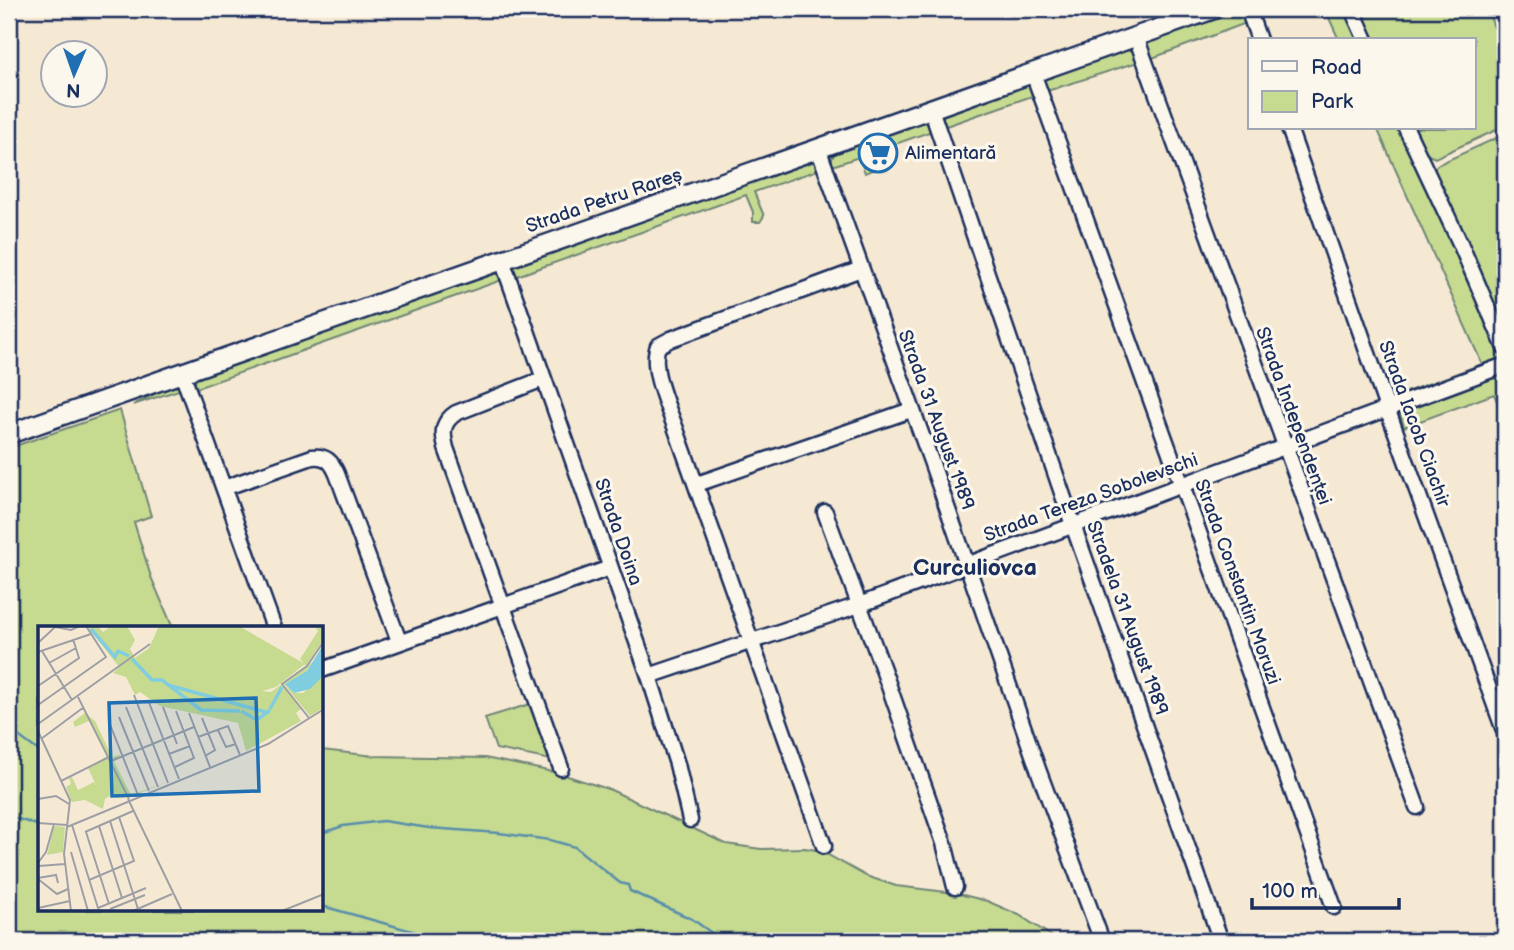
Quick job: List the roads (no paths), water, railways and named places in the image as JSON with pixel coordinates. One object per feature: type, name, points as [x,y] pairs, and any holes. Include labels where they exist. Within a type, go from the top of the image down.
[{"type":"main road","name":"Strada Petru Rareș","points":[[9,434],[1214,9]]},
{"type":"street","points":[[1248,9],[1258,38]]},
{"type":"street","points":[[1352,9],[1365,38]]},
{"type":"street","name":"Strada Independenței","points":[[1136,37],[1417,807]]},
{"type":"street","name":"Strada Constantin Moruzi","points":[[1033,73],[1334,906]]},
{"type":"street","name":"Stradela 31 August 1989","points":[[931,109],[1073,526],[1221,941]]},
{"type":"street","name":"Strada Iacob Ciachir","points":[[1290,130],[1505,733]]},
{"type":"street","points":[[1407,130],[1505,348]]},
{"type":"street","name":"Strada 31 August 1989","points":[[818,148],[1102,941]]},
{"type":"street","name":"Strada Doina","points":[[502,260],[649,676],[677,764],[691,820]]},
{"type":"street","points":[[824,846],[655,363],[657,349],[661,343],[861,269]]},
{"type":"street","name":"Strada Tereza Sobolevschi","points":[[649,676],[859,605],[1505,365]]},
{"type":"street","points":[[183,373],[273,626]]},
{"type":"street","points":[[543,379],[456,414],[447,420],[444,428],[446,448],[561,768]]},
{"type":"street","points":[[697,484],[911,410]]},
{"type":"street","points":[[224,488],[312,457],[329,460],[337,474],[399,642]]},
{"type":"street","points":[[825,512],[944,843],[955,887]]},
{"type":"street","points":[[324,669],[610,568]]},
{"type":"waterway","points":[[9,729],[38,751]]},
{"type":"waterway","points":[[9,816],[38,825]]},
{"type":"waterway","points":[[324,832],[343,826],[383,821],[550,840],[575,847],[620,883],[628,885],[630,891],[692,919],[723,941]]},
{"type":"waterway","points":[[324,907],[448,941]]},
{"type":"place","name":"Alimentară","points":[[878,153]]},
{"type":"district","name":"Curculiovca","points":[[975,568]]}]
